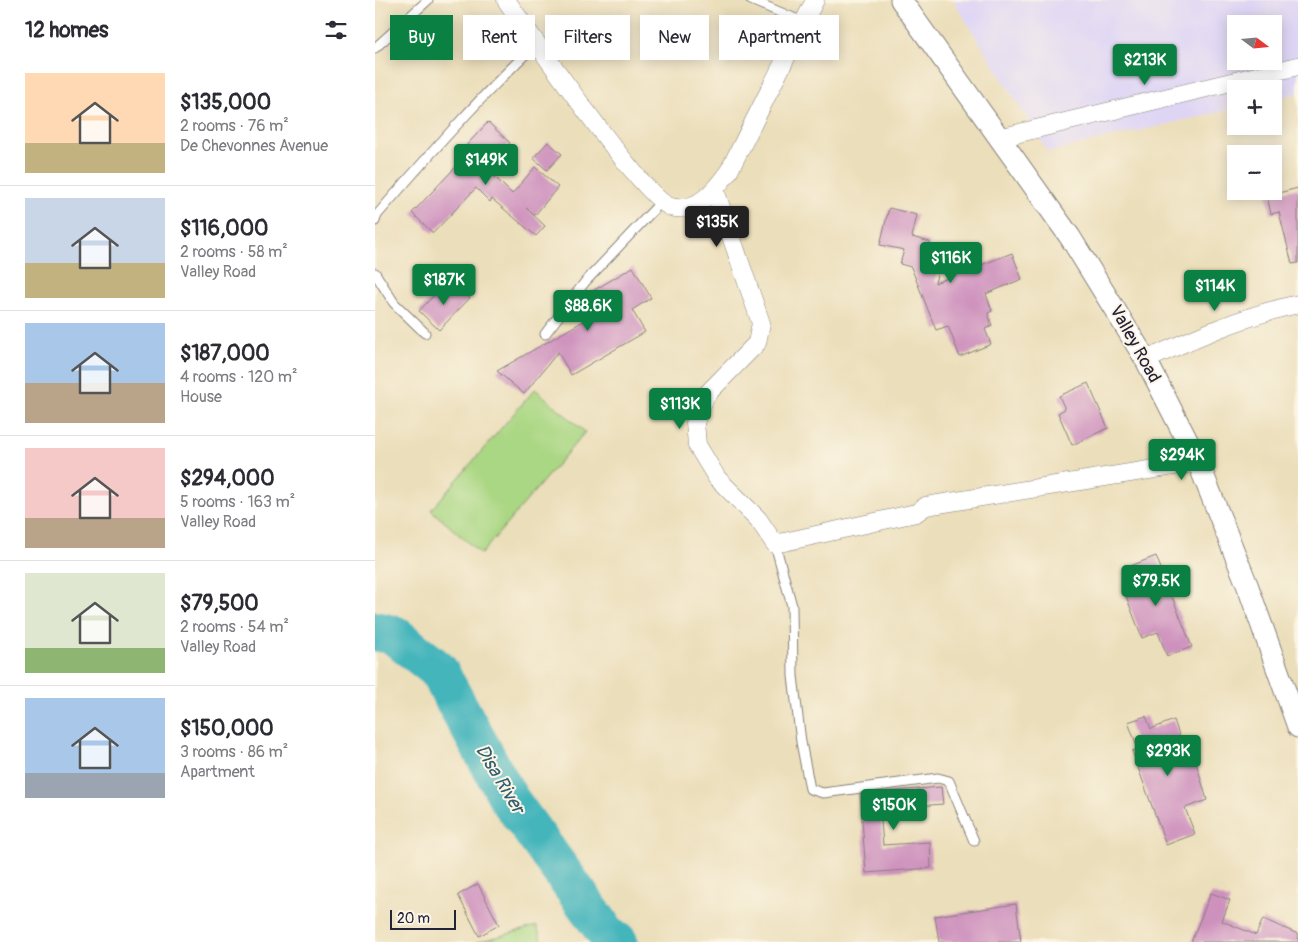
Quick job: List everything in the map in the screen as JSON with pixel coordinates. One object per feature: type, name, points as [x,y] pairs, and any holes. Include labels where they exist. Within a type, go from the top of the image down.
[{"type":"street","points":[[506,0],[637,176],[661,202],[674,208],[701,201],[715,190],[741,150],[760,105],[783,60]]},
{"type":"street","points":[[807,15],[815,0]]},
{"type":"street","name":"Valley Road","points":[[901,0],[1071,237],[1146,360],[1198,462],[1248,587],[1298,727]]},
{"type":"street","points":[[999,138],[1298,66]]},
{"type":"street","points":[[715,190],[761,323],[757,343],[706,395],[695,422],[697,445],[717,478],[758,519],[775,544],[916,513],[926,506],[1198,462]]},
{"type":"street","points":[[1146,360],[1191,338],[1252,314],[1298,304]]},
{"type":"lane","points":[[375,48],[428,0]]},
{"type":"lane","points":[[751,0],[786,15]]},
{"type":"lane","points":[[375,221],[377,215],[426,158],[489,90],[537,43]]},
{"type":"lane","points":[[545,334],[585,282],[661,202]]},
{"type":"lane","points":[[375,272],[394,303],[425,333]]},
{"type":"lane","points":[[775,544],[792,606],[793,676],[801,742],[810,789],[823,793],[938,778],[949,781],[974,841]]},
{"type":"shaded area","points":[[953,0],[1298,0],[1298,93],[1282,97],[1282,80],[1227,80],[1227,110],[1048,152]]},
{"type":"green space","points":[[535,389],[585,432],[481,554],[431,510]]},
{"type":"green space","points":[[537,926],[542,942],[478,942]]},
{"type":"building","points":[[488,122],[510,143],[486,168],[512,194],[535,167],[558,187],[535,215],[526,208],[545,226],[536,236],[492,199],[490,202],[476,188],[433,233],[412,213],[469,153],[464,148]]},
{"type":"building","points":[[548,142],[562,154],[547,170],[533,158]]},
{"type":"building","points":[[1298,188],[1298,263],[1292,264],[1279,212],[1271,214],[1268,200],[1282,200],[1282,192]]},
{"type":"building","points":[[889,208],[917,215],[912,237],[930,242],[928,250],[942,253],[935,283],[1012,253],[1022,279],[986,294],[992,311],[988,313],[992,326],[985,329],[991,344],[960,357],[948,326],[936,330],[911,267],[900,264],[904,250],[880,245]]},
{"type":"building","points":[[633,267],[651,298],[632,310],[645,332],[571,375],[558,352],[524,394],[497,371],[592,316],[581,298]]},
{"type":"building","points":[[454,283],[470,298],[439,330],[419,311],[440,289],[444,293]]},
{"type":"building","points":[[1088,383],[1108,428],[1072,445],[1058,413],[1065,409],[1059,396]]},
{"type":"building","points":[[1156,556],[1192,647],[1167,656],[1158,632],[1142,638],[1123,588],[1134,583],[1128,567]]},
{"type":"building","points":[[1146,716],[1151,729],[1174,720],[1186,755],[1193,752],[1207,800],[1185,808],[1195,834],[1166,845],[1132,751],[1138,749],[1128,722]]},
{"type":"building","points":[[941,787],[943,804],[880,809],[883,845],[930,842],[931,868],[866,873],[860,794]]},
{"type":"building","points":[[478,884],[499,925],[479,936],[458,895]]},
{"type":"building","points":[[1211,893],[1230,900],[1222,921],[1256,935],[1263,919],[1298,934],[1298,942],[1191,942]]},
{"type":"building","points":[[1016,904],[1021,942],[939,942],[935,916]]},
{"type":"waterway","name":"Disa River","points":[[375,631],[394,635],[438,670],[509,799],[607,934],[618,942]]}]
